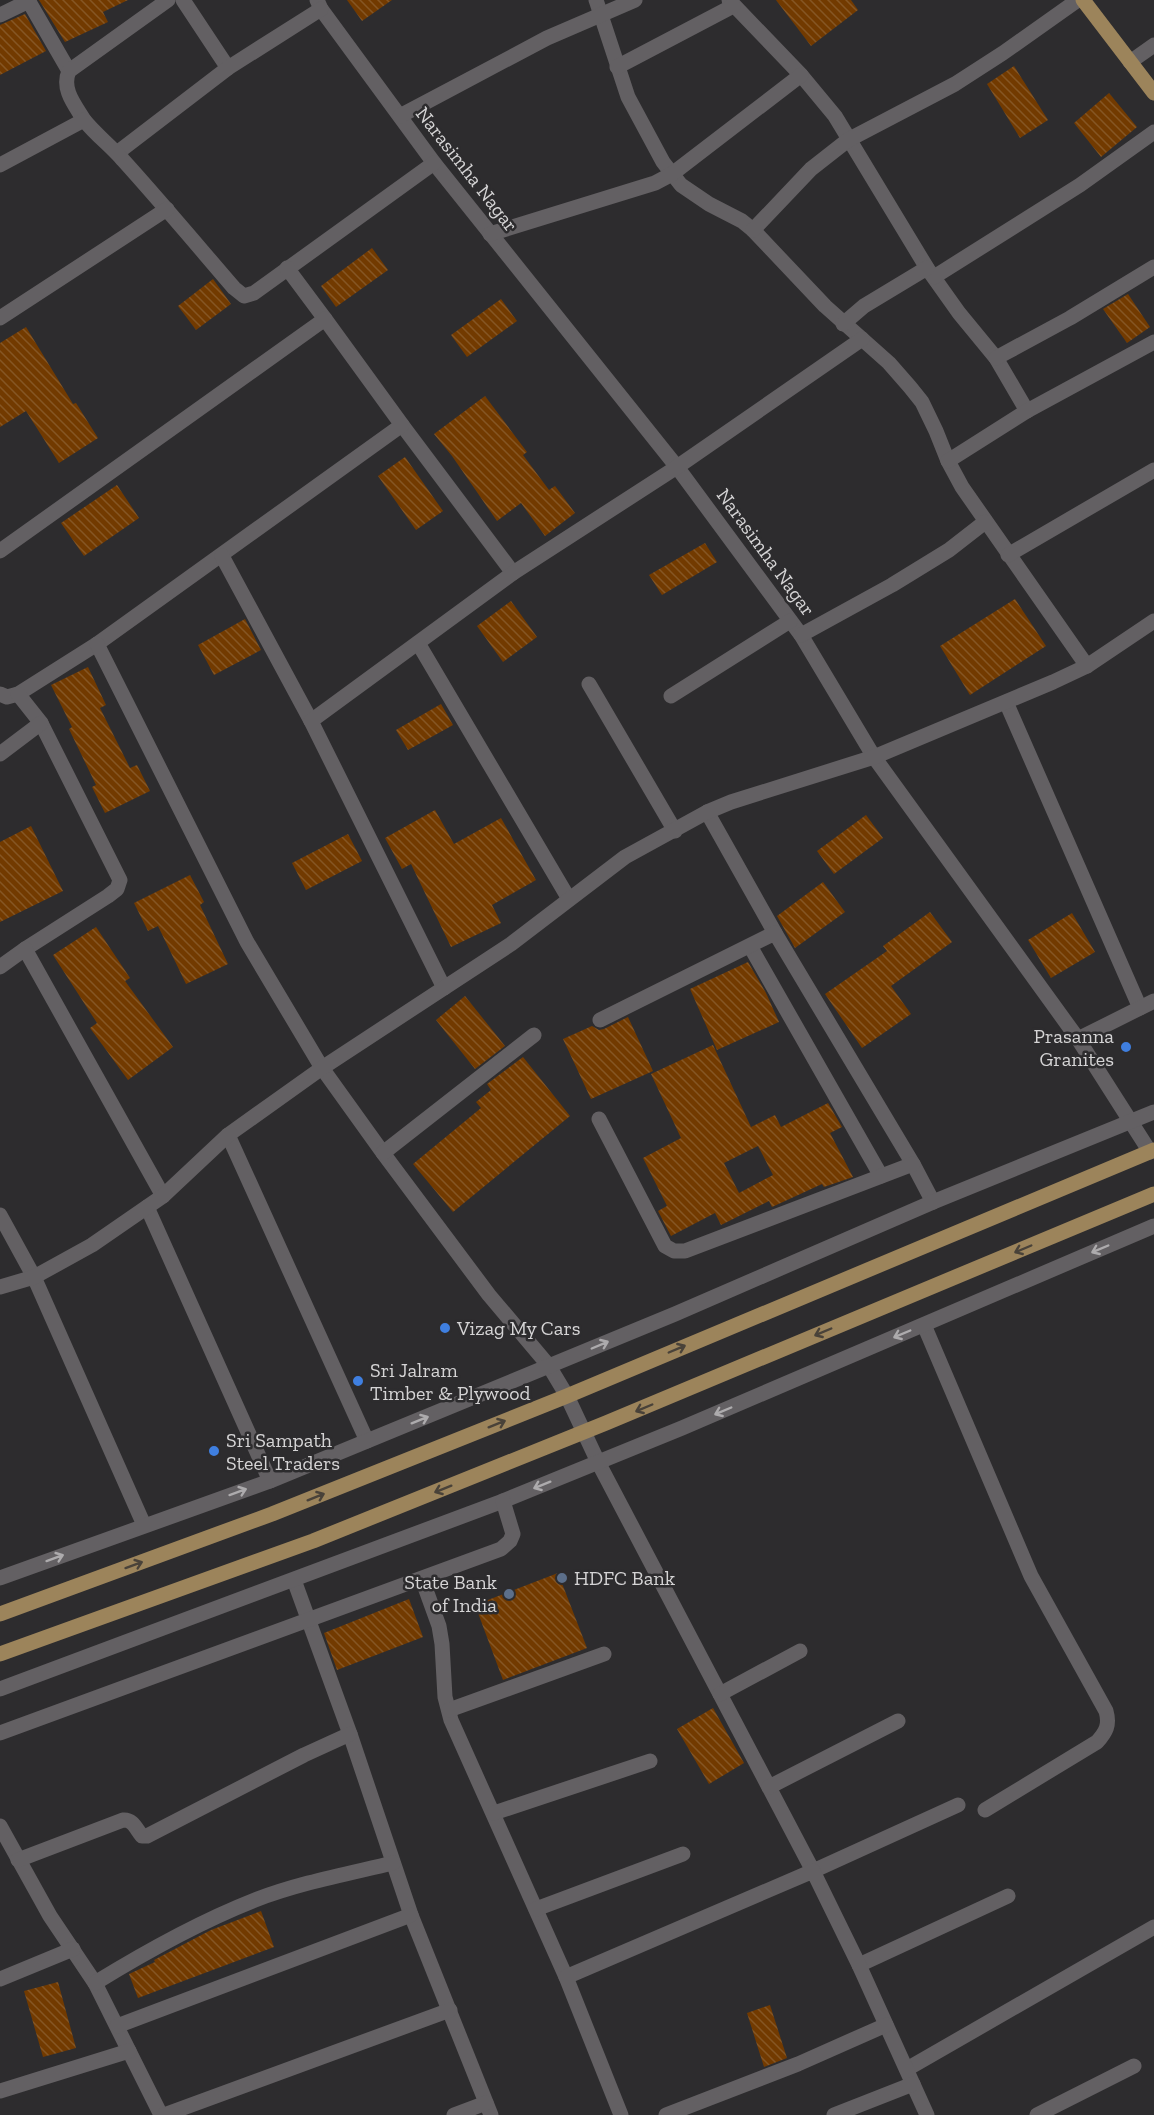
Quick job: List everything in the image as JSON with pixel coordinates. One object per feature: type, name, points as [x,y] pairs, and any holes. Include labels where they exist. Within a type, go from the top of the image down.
[{"type":"main road","points":[[1083,0],[1154,93]]},
{"type":"main road","points":[[0,1614],[272,1514],[567,1396],[1152,1151]]},
{"type":"main road","points":[[0,1654],[312,1541],[583,1433],[1154,1194]]},
{"type":"street","points":[[0,15],[28,0],[69,71]]},
{"type":"street","points":[[168,0],[69,71],[65,78],[67,91],[84,120],[96,134],[117,153],[234,288],[244,296],[254,293],[434,163]]},
{"type":"street","points":[[183,0],[228,68]]},
{"type":"street","points":[[400,116],[547,38],[598,7],[635,0]]},
{"type":"street","points":[[753,230],[811,169],[848,140],[955,84],[1078,0]]},
{"type":"street","points":[[617,67],[731,3],[801,75],[835,116],[930,273],[996,358],[1027,411]]},
{"type":"street","points":[[117,153],[228,68],[319,4]]},
{"type":"street","name":"Narasimha Nagar","points":[[319,4],[434,163],[677,467],[801,635],[874,757],[1078,1039],[1152,1151]]},
{"type":"street","points":[[598,7],[628,98],[663,162],[681,185],[742,221],[753,230],[843,324],[889,363],[922,402],[962,487],[1087,666]]},
{"type":"street","points":[[1130,62],[1154,45]]},
{"type":"street","points":[[490,234],[655,183],[672,174],[801,75]]},
{"type":"street","points":[[0,165],[84,120]]},
{"type":"street","points":[[843,324],[871,301],[930,273],[1025,222],[1154,132]]},
{"type":"street","points":[[0,318],[167,209]]},
{"type":"street","points":[[996,358],[1070,318],[1154,267]]},
{"type":"street","points":[[287,268],[513,573]]},
{"type":"street","points":[[0,550],[325,319]]},
{"type":"street","points":[[311,721],[513,573],[677,467],[862,339]]},
{"type":"street","points":[[948,461],[1027,411],[1092,374],[1152,349]]},
{"type":"street","points":[[0,694],[7,697],[18,694],[97,644],[402,425]]},
{"type":"street","points":[[1008,555],[1154,470]]},
{"type":"street","points":[[801,635],[949,550],[985,522]]},
{"type":"street","points":[[222,556],[311,721],[444,988]]},
{"type":"street","points":[[671,696],[790,621]]},
{"type":"street","points":[[0,1287],[34,1277],[92,1245],[163,1196],[228,1135],[322,1068],[511,944],[625,857],[707,812],[731,802],[874,757],[1087,666],[1154,621]]},
{"type":"street","points":[[418,643],[569,899]]},
{"type":"street","points":[[97,644],[247,942],[322,1068],[382,1153],[489,1295],[549,1366],[567,1396],[598,1462],[813,1871],[859,1965],[927,2115]]},
{"type":"street","points":[[589,684],[675,831]]},
{"type":"street","points":[[0,967],[108,896],[117,889],[120,880],[41,723],[18,694]]},
{"type":"street","points":[[1006,702],[1147,1004],[1078,1039]]},
{"type":"street","points":[[0,754],[41,723]]},
{"type":"street","points":[[707,812],[775,933],[913,1164],[933,1202]]},
{"type":"street","points":[[600,1020],[775,933]]},
{"type":"street","points":[[750,946],[881,1176]]},
{"type":"street","points":[[25,949],[163,1196]]},
{"type":"street","points":[[382,1153],[534,1035]]},
{"type":"street","points":[[0,1577],[270,1481],[367,1442],[933,1202],[1154,1112]]},
{"type":"street","points":[[599,1119],[665,1246],[674,1251],[685,1251],[913,1164]]},
{"type":"street","points":[[228,1135],[367,1442]]},
{"type":"street","points":[[147,1207],[270,1481]]},
{"type":"street","points":[[0,1215],[34,1277],[144,1525]]},
{"type":"street","points":[[0,1689],[503,1502],[1154,1226]]},
{"type":"street","points":[[924,1325],[1031,1576],[1106,1711],[1109,1722],[1105,1733],[1097,1742],[985,1810]]},
{"type":"street","points":[[0,1733],[501,1549],[510,1541],[513,1534],[503,1502]]},
{"type":"street","points":[[422,1579],[439,1626],[445,1697],[451,1720],[566,1977],[621,2115]]},
{"type":"street","points":[[294,1580],[350,1734],[411,1915],[488,2109],[454,2115]]},
{"type":"street","points":[[720,1694],[800,1651]]},
{"type":"street","points":[[448,1710],[604,1654]]},
{"type":"street","points":[[769,1786],[898,1721]]},
{"type":"street","points":[[18,1860],[123,1820],[132,1822],[142,1836],[147,1836],[304,1755],[350,1734]]},
{"type":"street","points":[[494,1813],[650,1761]]},
{"type":"street","points":[[566,1977],[958,1806]]},
{"type":"street","points":[[0,1826],[50,1916],[95,1983],[162,2115],[450,2010]]},
{"type":"street","points":[[536,1909],[683,1854]]},
{"type":"street","points":[[95,1983],[154,1947],[201,1923],[256,1900],[393,1863]]},
{"type":"street","points":[[859,1965],[1008,1896]]},
{"type":"street","points":[[117,2026],[411,1915]]},
{"type":"street","points":[[907,2069],[1154,1927]]},
{"type":"street","points":[[0,1979],[73,1949]]},
{"type":"street","points":[[666,2115],[798,2064],[886,2025]]},
{"type":"street","points":[[0,2091],[129,2051]]},
{"type":"street","points":[[1037,2115],[1134,2066]]},
{"type":"street","points":[[834,2115],[914,2084]]},
{"type":"building","points":[[39,0],[128,0],[103,12],[108,22],[65,42]]},
{"type":"building","points":[[347,0],[392,0],[362,21]]},
{"type":"building","points":[[776,0],[851,0],[858,10],[811,46]]},
{"type":"building","points":[[25,14],[46,51],[0,75],[0,25]]},
{"type":"building","points":[[1014,66],[1048,120],[1020,138],[987,84]]},
{"type":"building","points":[[1109,93],[1137,127],[1101,157],[1074,123]]},
{"type":"building","points":[[372,248],[388,270],[336,307],[321,286]]},
{"type":"building","points":[[213,279],[231,304],[196,330],[178,306]]},
{"type":"building","points":[[1128,294],[1150,327],[1127,343],[1103,309]]},
{"type":"building","points":[[501,299],[517,321],[467,357],[451,335]]},
{"type":"building","points":[[26,327],[73,404],[76,403],[98,438],[59,463],[26,411],[0,427],[0,343]]},
{"type":"building","points":[[485,396],[527,452],[523,455],[549,490],[555,486],[575,513],[545,536],[521,503],[497,521],[434,434]]},
{"type":"building","points":[[405,457],[443,511],[416,530],[378,476]]},
{"type":"building","points":[[117,485],[139,518],[84,556],[61,523]]},
{"type":"building","points":[[705,543],[717,562],[662,595],[649,575]]},
{"type":"building","points":[[1015,599],[1046,646],[970,695],[940,646]]},
{"type":"building","points":[[511,601],[537,637],[503,662],[477,626]]},
{"type":"building","points":[[245,619],[261,650],[214,675],[198,645]]},
{"type":"building","points":[[88,667],[106,705],[100,708],[130,768],[137,765],[150,791],[105,813],[92,787],[96,785],[69,729],[72,727],[51,685]]},
{"type":"building","points":[[441,704],[453,725],[408,750],[396,730]]},
{"type":"building","points":[[435,810],[454,844],[501,818],[536,880],[492,905],[501,923],[451,947],[411,864],[402,869],[385,838]]},
{"type":"building","points":[[866,815],[883,838],[834,874],[817,851]]},
{"type":"building","points":[[31,826],[63,891],[0,922],[0,842]]},
{"type":"building","points":[[348,834],[362,861],[306,890],[292,863]]},
{"type":"building","points":[[190,875],[204,902],[200,905],[228,964],[186,984],[158,926],[148,931],[134,903]]},
{"type":"building","points":[[823,882],[845,912],[795,948],[777,916]]},
{"type":"building","points":[[930,912],[952,942],[891,986],[911,1014],[862,1048],[825,994],[887,951],[883,946]]},
{"type":"building","points":[[1072,913],[1095,952],[1051,978],[1028,940]]},
{"type":"building","points":[[96,927],[130,978],[125,981],[173,1047],[128,1080],[90,1028],[97,1023],[53,955]]},
{"type":"building","points":[[748,962],[779,1022],[717,1050],[690,989]]},
{"type":"building","points":[[465,996],[505,1046],[475,1069],[436,1020]]},
{"type":"building","points":[[628,1017],[653,1071],[591,1099],[563,1039],[592,1026],[599,1030],[604,1029]]},
{"type":"building","points":[[713,1045],[751,1127],[775,1115],[781,1127],[828,1103],[842,1127],[830,1133],[853,1177],[824,1187],[822,1184],[772,1207],[769,1201],[721,1225],[715,1213],[671,1236],[658,1211],[667,1206],[643,1158],[681,1138],[651,1074]],"holes":[[[758,1146],[773,1175],[739,1193],[724,1163]]]},
{"type":"building","points":[[523,1057],[570,1116],[453,1212],[413,1164],[481,1108],[476,1102],[491,1090],[487,1084]]},
{"type":"building","points":[[558,1573],[587,1648],[503,1680],[475,1605]]},
{"type":"building","points":[[409,1599],[423,1637],[337,1670],[324,1633]]},
{"type":"building","points":[[713,1708],[744,1763],[709,1784],[677,1729]]},
{"type":"building","points":[[261,1911],[274,1947],[138,1998],[129,1974],[211,1930]]},
{"type":"building","points":[[58,1982],[76,2048],[43,2057],[24,1991]]},
{"type":"building","points":[[770,2005],[787,2058],[764,2067],[747,2013]]},
{"type":"place","name":"Prasanna Granites","points":[[1126,1047]]},
{"type":"place","name":"Vizag My Cars","points":[[445,1328]]},
{"type":"place","name":"Sri Jalram Timber & Plywood","points":[[358,1381]]},
{"type":"place","name":"Sri Sampath Steel Traders","points":[[214,1451]]},
{"type":"place","name":"HDFC Bank","points":[[562,1578]]},
{"type":"place","name":"State Bank of India","points":[[509,1594]]}]
